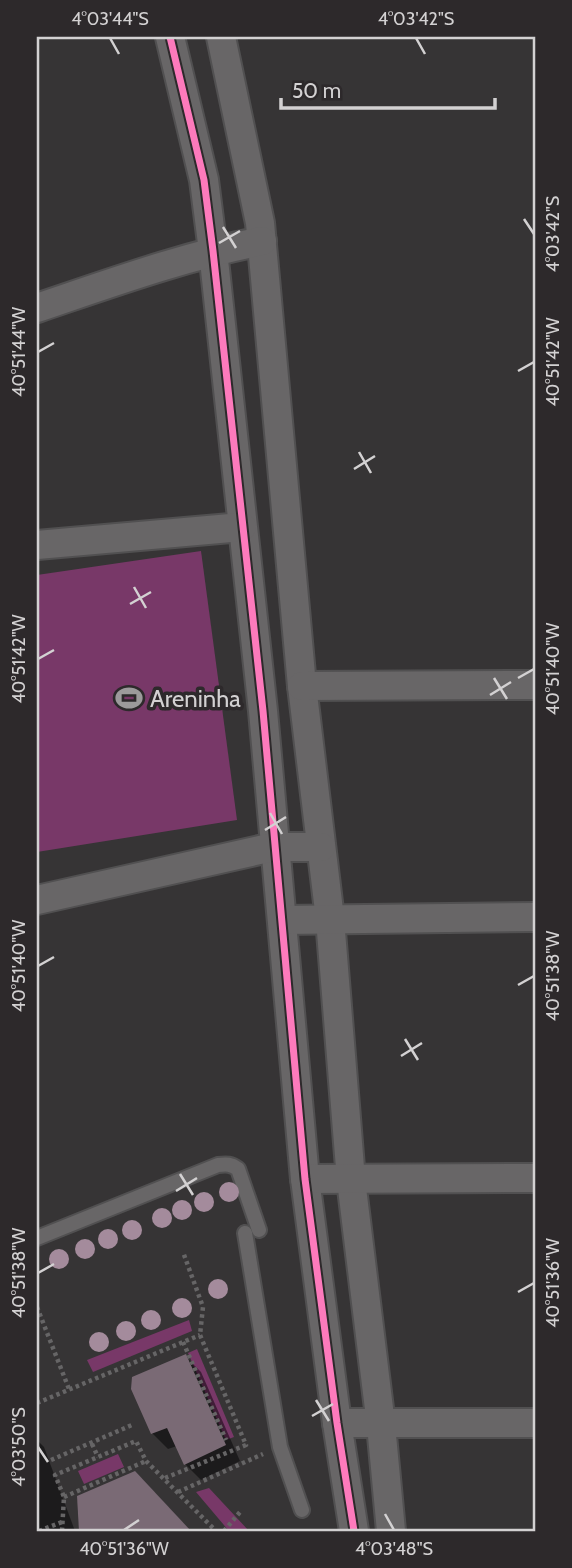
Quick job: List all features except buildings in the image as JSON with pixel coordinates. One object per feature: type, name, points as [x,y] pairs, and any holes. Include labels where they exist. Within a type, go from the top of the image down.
[{"type":"street","points":[[170,37],[204,180],[213,251],[263,711],[273,847],[283,920],[305,1179],[354,1531]]},
{"type":"street","points":[[221,37],[260,223],[302,686],[330,919],[351,1180],[382,1425],[391,1531]]},
{"type":"street","points":[[37,308],[213,251],[262,241]]},
{"type":"street","points":[[37,545],[242,527]]},
{"type":"street","points":[[302,686],[535,685]]},
{"type":"street","points":[[37,900],[273,847],[321,847]]},
{"type":"street","points":[[283,920],[535,917]]},
{"type":"street","points":[[305,1179],[535,1178]]},
{"type":"street","points":[[337,1423],[535,1423]]},
{"type":"lane","points":[[37,1238],[218,1165],[231,1164],[238,1169],[252,1232],[280,1447],[302,1510]]},
{"type":"path","points":[[165,1478],[246,1445],[200,1335],[204,1307],[183,1252]]},
{"type":"path","points":[[37,1307],[69,1389]]},
{"type":"path","points":[[37,1403],[200,1335]]},
{"type":"path","points":[[183,1342],[226,1440]]},
{"type":"path","points":[[51,1460],[132,1425]]},
{"type":"path","points":[[62,1531],[64,1497],[55,1475],[136,1441],[146,1461],[216,1531]]},
{"type":"path","points":[[92,1444],[98,1457]]},
{"type":"path","points":[[178,1492],[280,1447]]},
{"type":"path","points":[[64,1497],[146,1461]]},
{"type":"path","points":[[224,1531],[240,1512]]},
{"type":"path","points":[[38,1531],[62,1522]]},
{"type":"shaded area","name":"Areninha","points":[[201,551],[237,820],[37,852],[37,575]]},
{"type":"shaded area","points":[[189,1320],[192,1331],[93,1372],[87,1360]]},
{"type":"shaded area","points":[[197,1349],[234,1437],[226,1440],[188,1353]]},
{"type":"shaded area","points":[[118,1454],[124,1467],[84,1484],[78,1471]]},
{"type":"shaded area","points":[[209,1488],[249,1531],[229,1531],[196,1492]]},
{"type":"cycle path","points":[[170,37],[204,180],[213,251],[263,711],[305,1179],[354,1531]]},
{"type":"place","name":"Areninha","points":[[129,698]]}]
